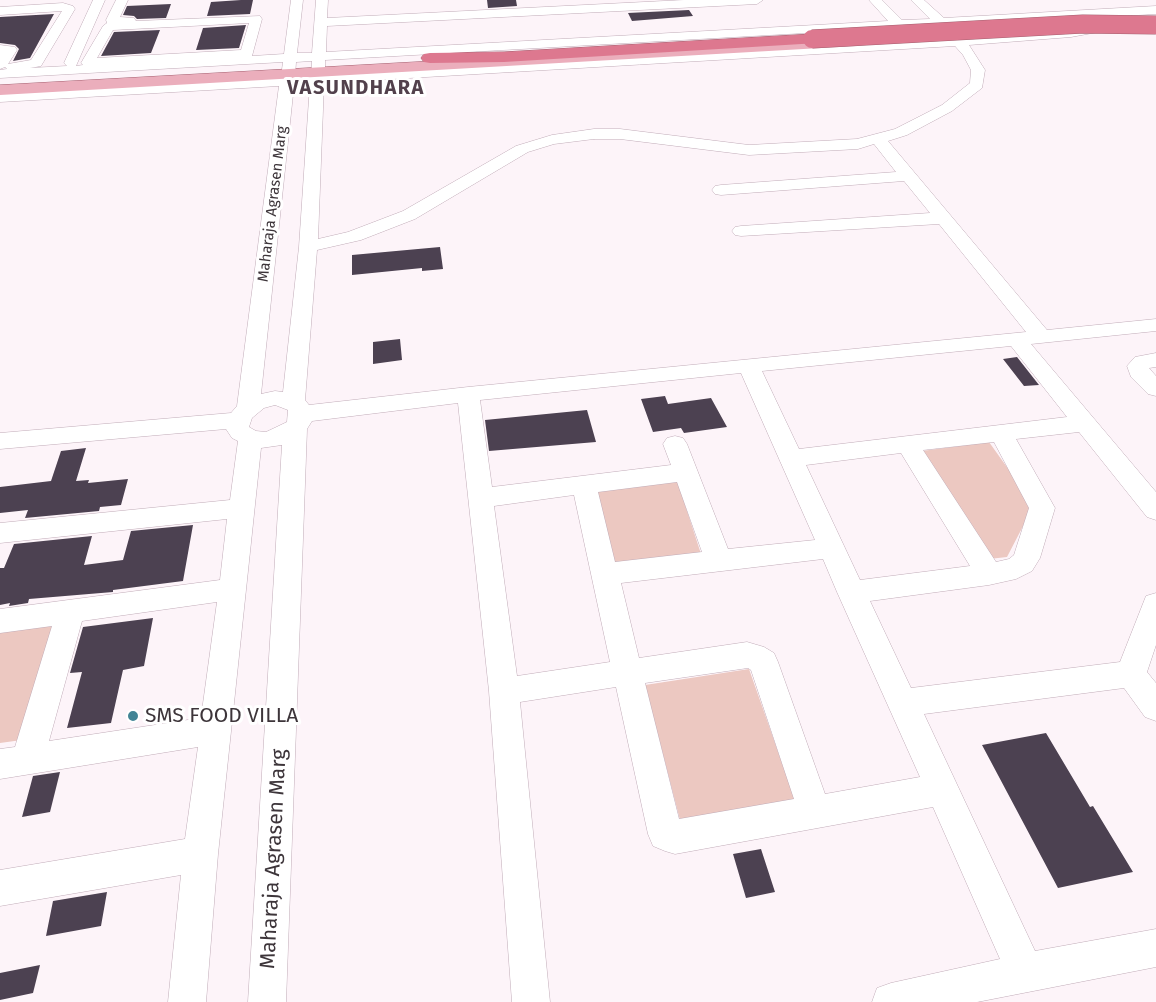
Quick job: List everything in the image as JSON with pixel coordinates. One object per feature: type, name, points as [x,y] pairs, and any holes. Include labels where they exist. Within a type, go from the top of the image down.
[{"type":"highway","points":[[439,38],[504,57],[1083,24],[1156,25]]},
{"type":"main road","points":[[318,68],[439,38],[1101,23],[1156,25]]},
{"type":"main road","points":[[0,83],[755,49],[1101,23],[1156,33]]},
{"type":"main road","points":[[0,90],[289,69]]},
{"type":"street","points":[[48,71],[81,0]]},
{"type":"street","points":[[68,70],[99,0]]},
{"type":"street","points":[[122,0],[113,21],[255,13],[261,8]]},
{"type":"street","name":"Maharaja Agrasen Marg","points":[[267,1002],[297,415],[309,247],[322,0]]},
{"type":"street","points":[[437,0],[439,38]]},
{"type":"street","points":[[439,38],[536,22],[694,2],[754,0]]},
{"type":"street","points":[[875,0],[902,28]]},
{"type":"street","points":[[917,0],[941,22]]},
{"type":"street","name":"Maharaja Agrasen Marg","points":[[187,1002],[201,854],[242,508],[245,422],[289,69],[293,5]]},
{"type":"street","points":[[0,24],[5,10],[63,7],[69,9],[35,64],[0,66]]},
{"type":"street","points":[[318,68],[958,42],[1071,33],[1101,23],[1156,10]]},
{"type":"street","points":[[256,19],[247,54],[183,61],[88,63],[109,26],[169,22],[256,19]]},
{"type":"street","points":[[183,61],[198,21]]},
{"type":"street","points":[[153,62],[169,22]]},
{"type":"street","points":[[321,22],[439,38],[536,22],[902,28],[941,22],[1101,23]]},
{"type":"street","points":[[309,247],[354,236],[409,215],[522,149],[552,140],[594,134],[620,134],[749,150],[858,144],[901,132],[947,108],[977,85],[978,70],[969,54],[958,42]]},
{"type":"street","points":[[0,49],[10,50],[0,66]]},
{"type":"street","points":[[183,61],[289,69]]},
{"type":"street","points":[[0,74],[153,62]]},
{"type":"street","points":[[0,98],[289,69]]},
{"type":"street","points":[[878,139],[1041,336]]},
{"type":"street","points":[[721,190],[908,176]]},
{"type":"street","points":[[741,231],[943,218]]},
{"type":"street","points":[[245,422],[266,440],[277,438],[297,415],[468,394],[1156,325]]},
{"type":"street","points":[[1016,339],[1156,510]]},
{"type":"street","points":[[1156,360],[1143,362],[1138,366],[1139,372],[1156,389]]},
{"type":"street","points":[[749,366],[1025,972]]},
{"type":"street","points":[[468,394],[504,692],[531,1002]]},
{"type":"street","points":[[0,441],[245,422],[266,400],[275,399],[297,415]]},
{"type":"street","points":[[791,458],[1086,423]]},
{"type":"street","points":[[851,592],[990,574],[1016,568],[1022,564],[1042,511],[1041,505],[1001,433]]},
{"type":"street","points":[[675,444],[719,561]]},
{"type":"street","points":[[907,444],[990,574]]},
{"type":"street","points":[[481,498],[686,472]]},
{"type":"street","points":[[584,485],[665,834],[675,837],[943,789]]},
{"type":"street","points":[[0,533],[242,508]]},
{"type":"street","points":[[604,574],[833,548]]},
{"type":"street","points":[[0,621],[233,589]]},
{"type":"street","points":[[1131,674],[1156,604]]},
{"type":"street","points":[[70,612],[14,762],[216,730]]},
{"type":"street","points":[[504,692],[747,655],[759,658],[763,662],[815,812]]},
{"type":"street","points":[[903,703],[1131,674]]},
{"type":"street","points":[[1131,674],[1156,707]]},
{"type":"street","points":[[2,893],[201,854]]},
{"type":"street","points":[[891,1002],[1025,972],[1156,948]]},
{"type":"shaded area","points":[[989,442],[1034,505],[1007,557],[989,559],[922,451]]},
{"type":"shaded area","points":[[677,480],[701,554],[615,565],[597,489]]},
{"type":"shaded area","points":[[62,624],[29,739],[0,743],[0,632]]},
{"type":"shaded area","points":[[749,669],[795,800],[680,820],[645,685]]},
{"type":"building","points":[[253,0],[250,14],[207,16],[211,2]]},
{"type":"building","points":[[487,0],[516,0],[517,6],[488,8]]},
{"type":"building","points":[[171,4],[166,18],[137,19],[134,16],[123,15],[127,6]]},
{"type":"building","points":[[689,10],[693,16],[632,21],[628,13]]},
{"type":"building","points":[[54,14],[30,58],[13,61],[19,49],[15,45],[0,43],[0,17]]},
{"type":"building","points":[[246,25],[239,48],[196,50],[203,28]]},
{"type":"building","points":[[160,30],[151,53],[101,56],[114,32]]},
{"type":"building","points":[[440,247],[443,269],[422,271],[422,268],[352,275],[352,255]]},
{"type":"building","points":[[400,339],[402,360],[373,364],[373,342]]},
{"type":"building","points":[[1017,357],[1039,385],[1024,386],[1003,359]]},
{"type":"building","points":[[665,396],[668,404],[711,398],[727,427],[684,433],[681,428],[653,432],[641,399]]},
{"type":"building","points":[[587,410],[596,442],[489,451],[485,420]]},
{"type":"building","points":[[86,448],[76,481],[89,480],[88,483],[128,479],[121,505],[100,507],[99,511],[25,518],[28,510],[0,513],[0,487],[51,481],[61,451]]},
{"type":"building","points":[[193,525],[183,581],[113,590],[113,592],[29,599],[28,603],[0,605],[0,568],[4,568],[14,544],[92,536],[84,565],[123,560],[131,531]]},
{"type":"building","points":[[153,618],[144,666],[123,670],[111,723],[67,728],[82,672],[70,673],[83,627]]},
{"type":"building","points":[[1046,733],[1090,807],[1093,806],[1133,872],[1058,888],[982,745]]},
{"type":"building","points":[[60,772],[50,812],[22,817],[33,776]]},
{"type":"building","points":[[761,849],[775,892],[746,898],[733,854]]},
{"type":"building","points":[[107,892],[101,926],[46,936],[53,901]]},
{"type":"building","points":[[40,965],[33,993],[0,1000],[0,973]]},
{"type":"place","name":"SMS FOOD VILLA","points":[[133,716]]},
{"type":"district","name":"VASUNDHARA","points":[[356,88]]}]
